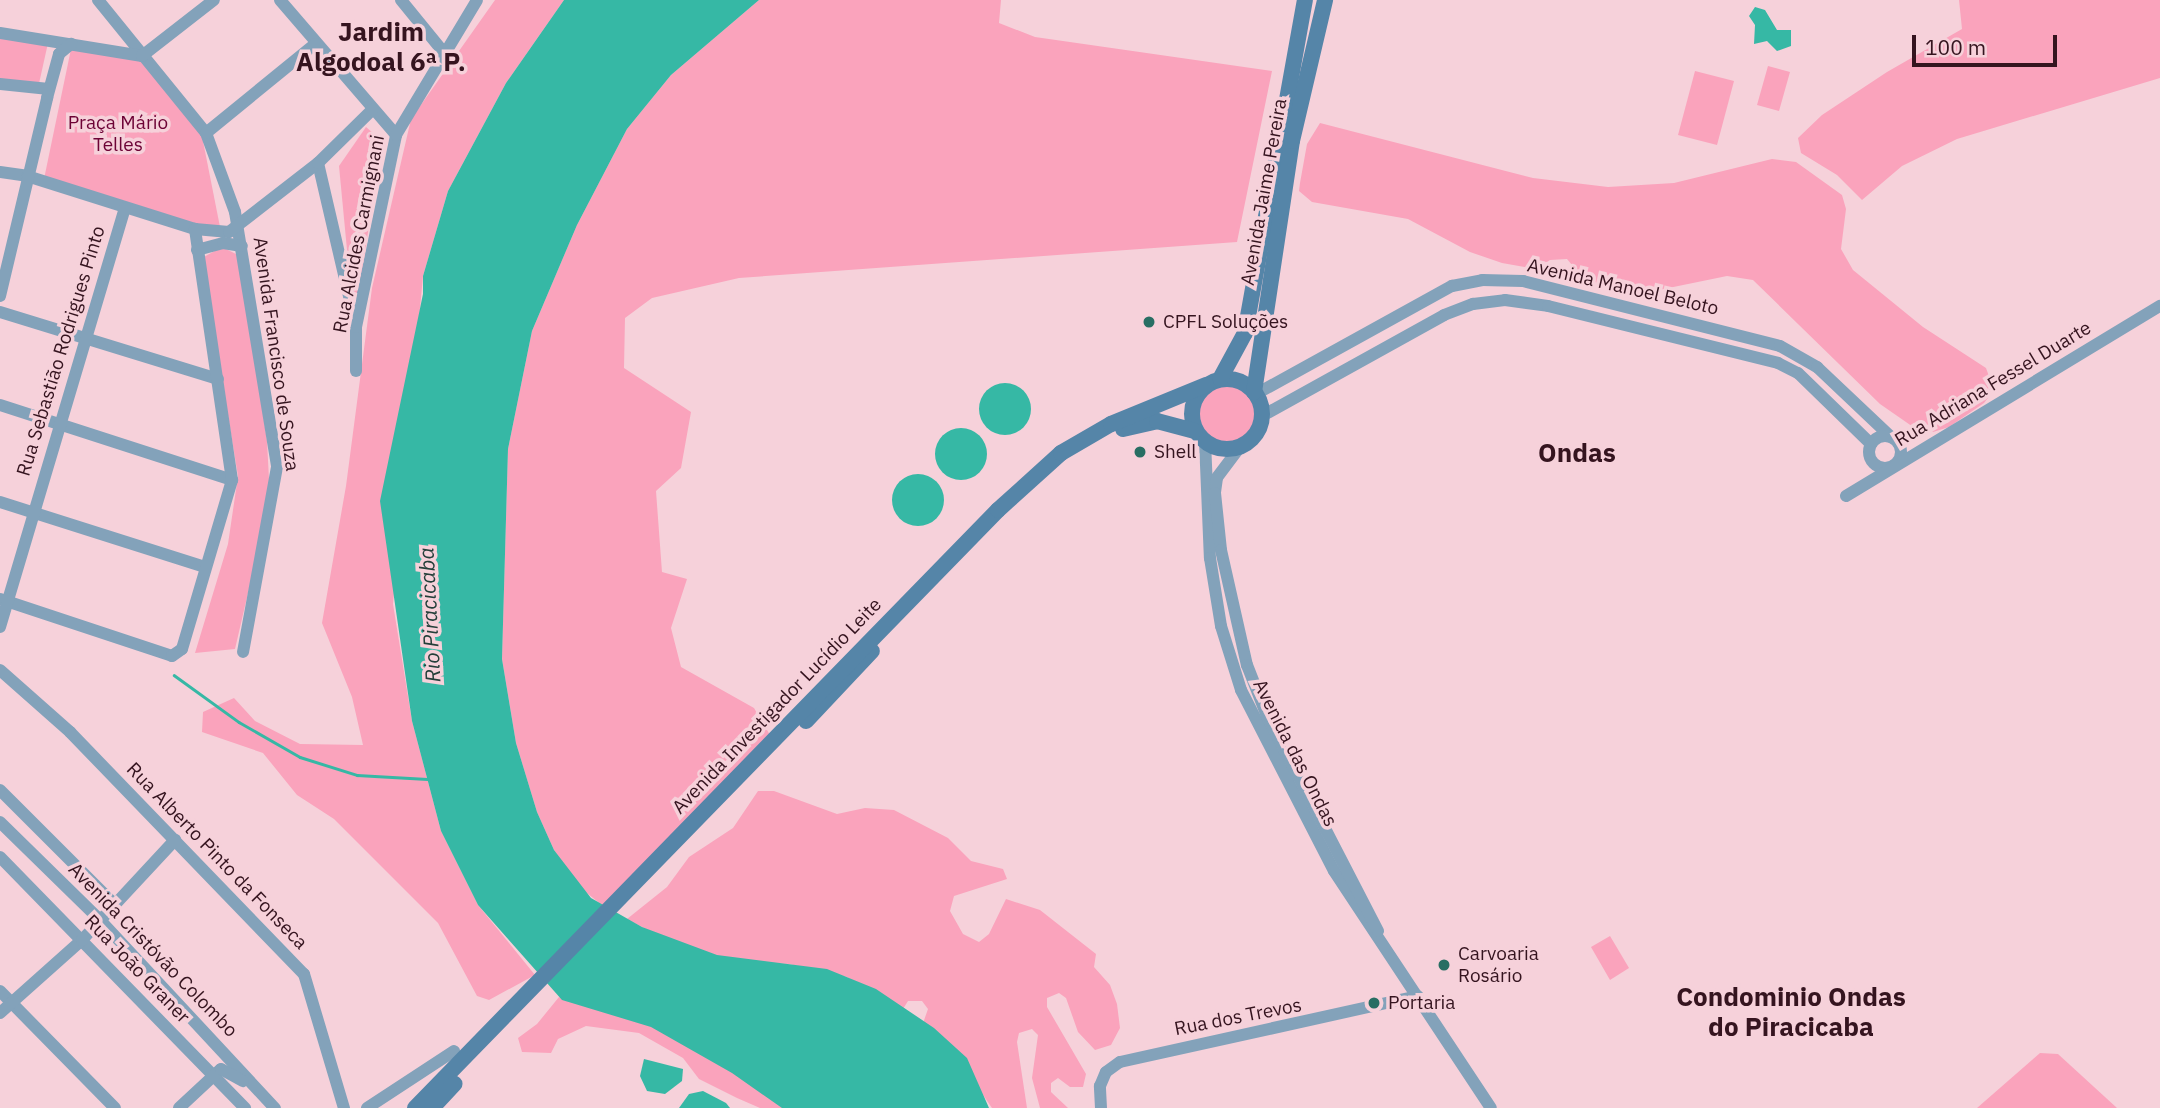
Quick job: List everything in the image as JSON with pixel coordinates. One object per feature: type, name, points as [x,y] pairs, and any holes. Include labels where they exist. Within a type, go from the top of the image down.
[{"type":"main road","name":"Avenida Jaime Pereira","points":[[1213,382],[1245,333],[1279,125],[1305,0]]},
{"type":"main road","name":"Avenida Jaime Pereira","points":[[1255,393],[1292,141],[1325,0]]},
{"type":"main road","points":[[1239,380],[1255,393],[1262,416],[1251,440],[1240,447],[1222,449],[1200,436],[1194,401],[1213,382],[1239,380]]},
{"type":"main road","name":"Avenida Investigador Lucídio Leite","points":[[432,1108],[744,774],[829,679],[998,509],[1060,453],[1111,424],[1213,382]]},
{"type":"main road","name":"Avenida Investigador Lucídio Leite","points":[[624,901],[998,520],[1044,480],[1086,449],[1128,427],[1157,421],[1200,436]]},
{"type":"main road","name":"Avenida Investigador Lucídio Leite","points":[[415,1108],[536,995]]},
{"type":"street","name":"Avenida Francisco de Souza","points":[[98,0],[206,134],[239,228],[277,467],[243,652]]},
{"type":"street","points":[[0,33],[142,55],[214,0]]},
{"type":"street","points":[[280,0],[315,44],[396,135]]},
{"type":"street","points":[[401,0],[445,54]]},
{"type":"street","name":"Rua Alcides Carmignani","points":[[356,370],[356,327],[396,135],[477,0]]},
{"type":"street","points":[[0,296],[43,89],[53,60],[49,41]]},
{"type":"street","points":[[43,89],[60,54],[71,44]]},
{"type":"street","points":[[206,134],[315,44]]},
{"type":"street","points":[[0,84],[43,89]]},
{"type":"street","points":[[0,172],[27,176],[195,229],[229,232],[239,228],[318,163],[372,110]]},
{"type":"street","points":[[318,163],[356,327]]},
{"type":"street","points":[[235,212],[273,201]]},
{"type":"street","name":"Rua Sebastião Rodrigues Pinto","points":[[0,626],[3,600],[60,425],[125,208]]},
{"type":"street","points":[[3,600],[172,656],[182,649],[232,480],[195,229]]},
{"type":"street","points":[[197,250],[223,243],[243,246]]},
{"type":"street","name":"Avenida Manoel Beloto","points":[[1255,393],[1452,286],[1482,280],[1513,281],[1609,300],[1780,346],[1817,367],[1891,437]]},
{"type":"street","name":"Avenida Manoel Beloto","points":[[1262,416],[1444,315],[1504,300],[1548,306],[1767,358],[1798,373],[1871,444]]},
{"type":"street","name":"Rua Adriana Fessel Duarte","points":[[1846,496],[2160,306]]},
{"type":"street","points":[[0,312],[85,335],[218,379]]},
{"type":"street","points":[[0,405],[232,480]]},
{"type":"street","name":"Avenida das Ondas","points":[[1200,436],[1210,558],[1219,613],[1241,690],[1334,872],[1491,1108]]},
{"type":"street","points":[[1882,436],[1891,437],[1901,449],[1892,468],[1875,464],[1869,454],[1871,444],[1882,436]]},
{"type":"street","name":"Avenida das Ondas","points":[[1240,447],[1217,478],[1215,493],[1228,590],[1251,676],[1267,716],[1374,916],[1380,942]]},
{"type":"street","points":[[0,502],[205,567]]},
{"type":"street","points":[[1219,613],[1241,671],[1251,676]]},
{"type":"street","name":"Rua Alberto Pinto da Fonseca","points":[[0,670],[70,732],[304,974],[344,1108]]},
{"type":"street","name":"Avenida Cristóvão Colombo","points":[[0,790],[114,904]]},
{"type":"street","points":[[1303,811],[1329,849],[1340,850]]},
{"type":"street","name":"Avenida Cristóvão Colombo","points":[[0,822],[100,920],[275,1108]]},
{"type":"street","points":[[0,1013],[82,940],[175,840]]},
{"type":"street","name":"Rua João Graner","points":[[0,857],[246,1108]]},
{"type":"street","points":[[1334,872],[1342,876],[1374,916]]},
{"type":"street","points":[[0,991],[115,1108]]},
{"type":"street","name":"Rua dos Trevos","points":[[1101,1108],[1100,1086],[1106,1072],[1120,1062],[1418,996]]},
{"type":"street","points":[[367,1108],[454,1051]]},
{"type":"street","points":[[179,1108],[212,1074],[225,1069],[261,1093]]},
{"type":"green space","points":[[495,0],[564,0],[506,83],[448,191],[423,276],[393,604],[412,721],[441,831],[478,905],[535,975],[489,1000],[477,996],[438,923],[334,819],[297,795],[263,753],[202,732],[203,712],[234,698],[255,721],[300,744],[363,745],[352,697],[322,623],[346,486],[372,288],[411,119]]},
{"type":"green space","points":[[759,0],[1001,0],[999,23],[1035,37],[1272,71],[1237,242],[739,278],[652,298],[625,318],[624,368],[691,412],[681,468],[656,491],[662,572],[687,579],[671,628],[681,667],[754,708],[770,735],[603,906],[577,885],[554,850],[537,812],[516,743],[502,659],[508,449],[532,331],[577,225],[627,129],[671,75]]},
{"type":"green space","points":[[1959,0],[2160,0],[2160,78],[1957,139],[1902,166],[1862,200],[1837,175],[1801,153],[1798,138],[1822,115],[1887,72],[1962,29]]},
{"type":"green space","points":[[0,37],[48,43],[38,88],[0,82]]},
{"type":"green space","name":"Praça Mário Telles","points":[[71,49],[142,61],[202,136],[220,227],[195,225],[44,179]]},
{"type":"green space","points":[[1768,66],[1790,72],[1779,111],[1757,105]]},
{"type":"green space","points":[[1695,71],[1734,81],[1717,145],[1678,135]]},
{"type":"green space","points":[[1320,123],[1533,178],[1608,187],[1674,183],[1772,159],[1796,162],[1842,195],[1846,209],[1841,249],[1853,270],[1923,327],[1986,368],[1994,390],[1984,403],[1949,427],[1933,432],[1916,429],[1880,404],[1753,280],[1727,276],[1649,292],[1607,288],[1583,278],[1567,259],[1550,260],[1536,269],[1502,263],[1470,252],[1408,219],[1312,202],[1299,191],[1307,144]]},
{"type":"green space","points":[[366,127],[381,140],[358,303],[352,302],[339,166]]},
{"type":"green space","points":[[222,247],[240,256],[267,441],[270,498],[235,649],[195,653],[228,544],[238,476],[202,258]]},
{"type":"green space","points":[[1220,385],[1232,385],[1247,393],[1255,408],[1255,420],[1247,435],[1232,443],[1220,443],[1205,435],[1197,420],[1197,408],[1205,393]]},
{"type":"green space","points":[[758,791],[774,791],[837,814],[865,808],[894,810],[948,838],[971,861],[1003,869],[1007,879],[954,896],[950,911],[963,934],[979,942],[989,934],[1006,899],[1040,910],[1096,954],[1094,967],[1110,985],[1117,1004],[1120,1028],[1111,1045],[1095,1050],[1078,1032],[1066,998],[1059,993],[1047,998],[1047,1007],[1086,1074],[1083,1087],[1070,1087],[1058,1078],[1051,1083],[1051,1092],[1068,1108],[1040,1108],[1032,1078],[1038,1035],[1032,1029],[1019,1033],[1017,1042],[1027,1108],[992,1108],[970,1076],[922,1026],[928,1009],[922,1001],[908,1001],[903,1009],[847,977],[789,964],[704,960],[627,919],[667,887],[689,857],[733,828]]},
{"type":"green space","points":[[1610,936],[1629,968],[1610,980],[1591,947]]},
{"type":"green space","points":[[559,997],[633,1011],[792,1108],[760,1108],[737,1098],[699,1079],[683,1058],[639,1033],[586,1026],[558,1039],[551,1053],[522,1052],[518,1038],[537,1024]]},
{"type":"green space","points":[[2040,1053],[2058,1054],[2117,1108],[1977,1108]]},
{"type":"water","name":"Rio Piracicaba","points":[[564,0],[759,0],[671,75],[627,129],[577,225],[532,331],[508,449],[502,659],[516,743],[537,812],[554,850],[591,898],[642,927],[717,955],[827,969],[876,989],[934,1028],[967,1058],[989,1108],[782,1108],[732,1073],[651,1027],[562,1000],[478,905],[441,831],[412,721],[380,501],[423,294],[423,276],[448,191],[506,83]]},
{"type":"water","points":[[1755,7],[1765,10],[1777,30],[1791,30],[1791,46],[1777,51],[1767,41],[1754,44],[1755,25],[1749,16]]},
{"type":"water","points":[[1005,383],[1015,385],[1023,391],[1029,399],[1029,419],[1023,427],[1015,433],[1005,435],[995,433],[987,427],[981,419],[979,409],[981,399],[987,391],[995,385]]},
{"type":"water","points":[[961,428],[971,430],[979,436],[985,444],[985,464],[979,472],[971,478],[961,480],[951,478],[943,472],[937,464],[935,454],[937,444],[943,436],[951,430]]},
{"type":"water","points":[[918,474],[928,476],[936,482],[942,490],[942,510],[936,518],[928,524],[918,526],[908,524],[900,518],[894,510],[892,500],[894,490],[900,482],[908,476]]},
{"type":"water","points":[[644,1059],[683,1069],[682,1081],[665,1094],[647,1091],[640,1076]]},
{"type":"water","points":[[703,1091],[730,1108],[679,1108],[689,1094]]},
{"type":"waterway","points":[[174,675],[239,722],[300,757],[357,775],[427,779]]},
{"type":"place","name":"CPFL Soluções","points":[[1149,322]]},
{"type":"place","name":"Shell","points":[[1140,452]]},
{"type":"place","name":"Carvoaria Rosário","points":[[1444,965]]},
{"type":"place","name":"Portaria","points":[[1374,1003]]},
{"type":"district","name":"Jardim Algodoal 6ª P.","points":[[381,47]]},
{"type":"district","name":"Ondas","points":[[1577,453]]},
{"type":"district","name":"Condominio Ondas do Piracicaba","points":[[1791,1012]]}]
